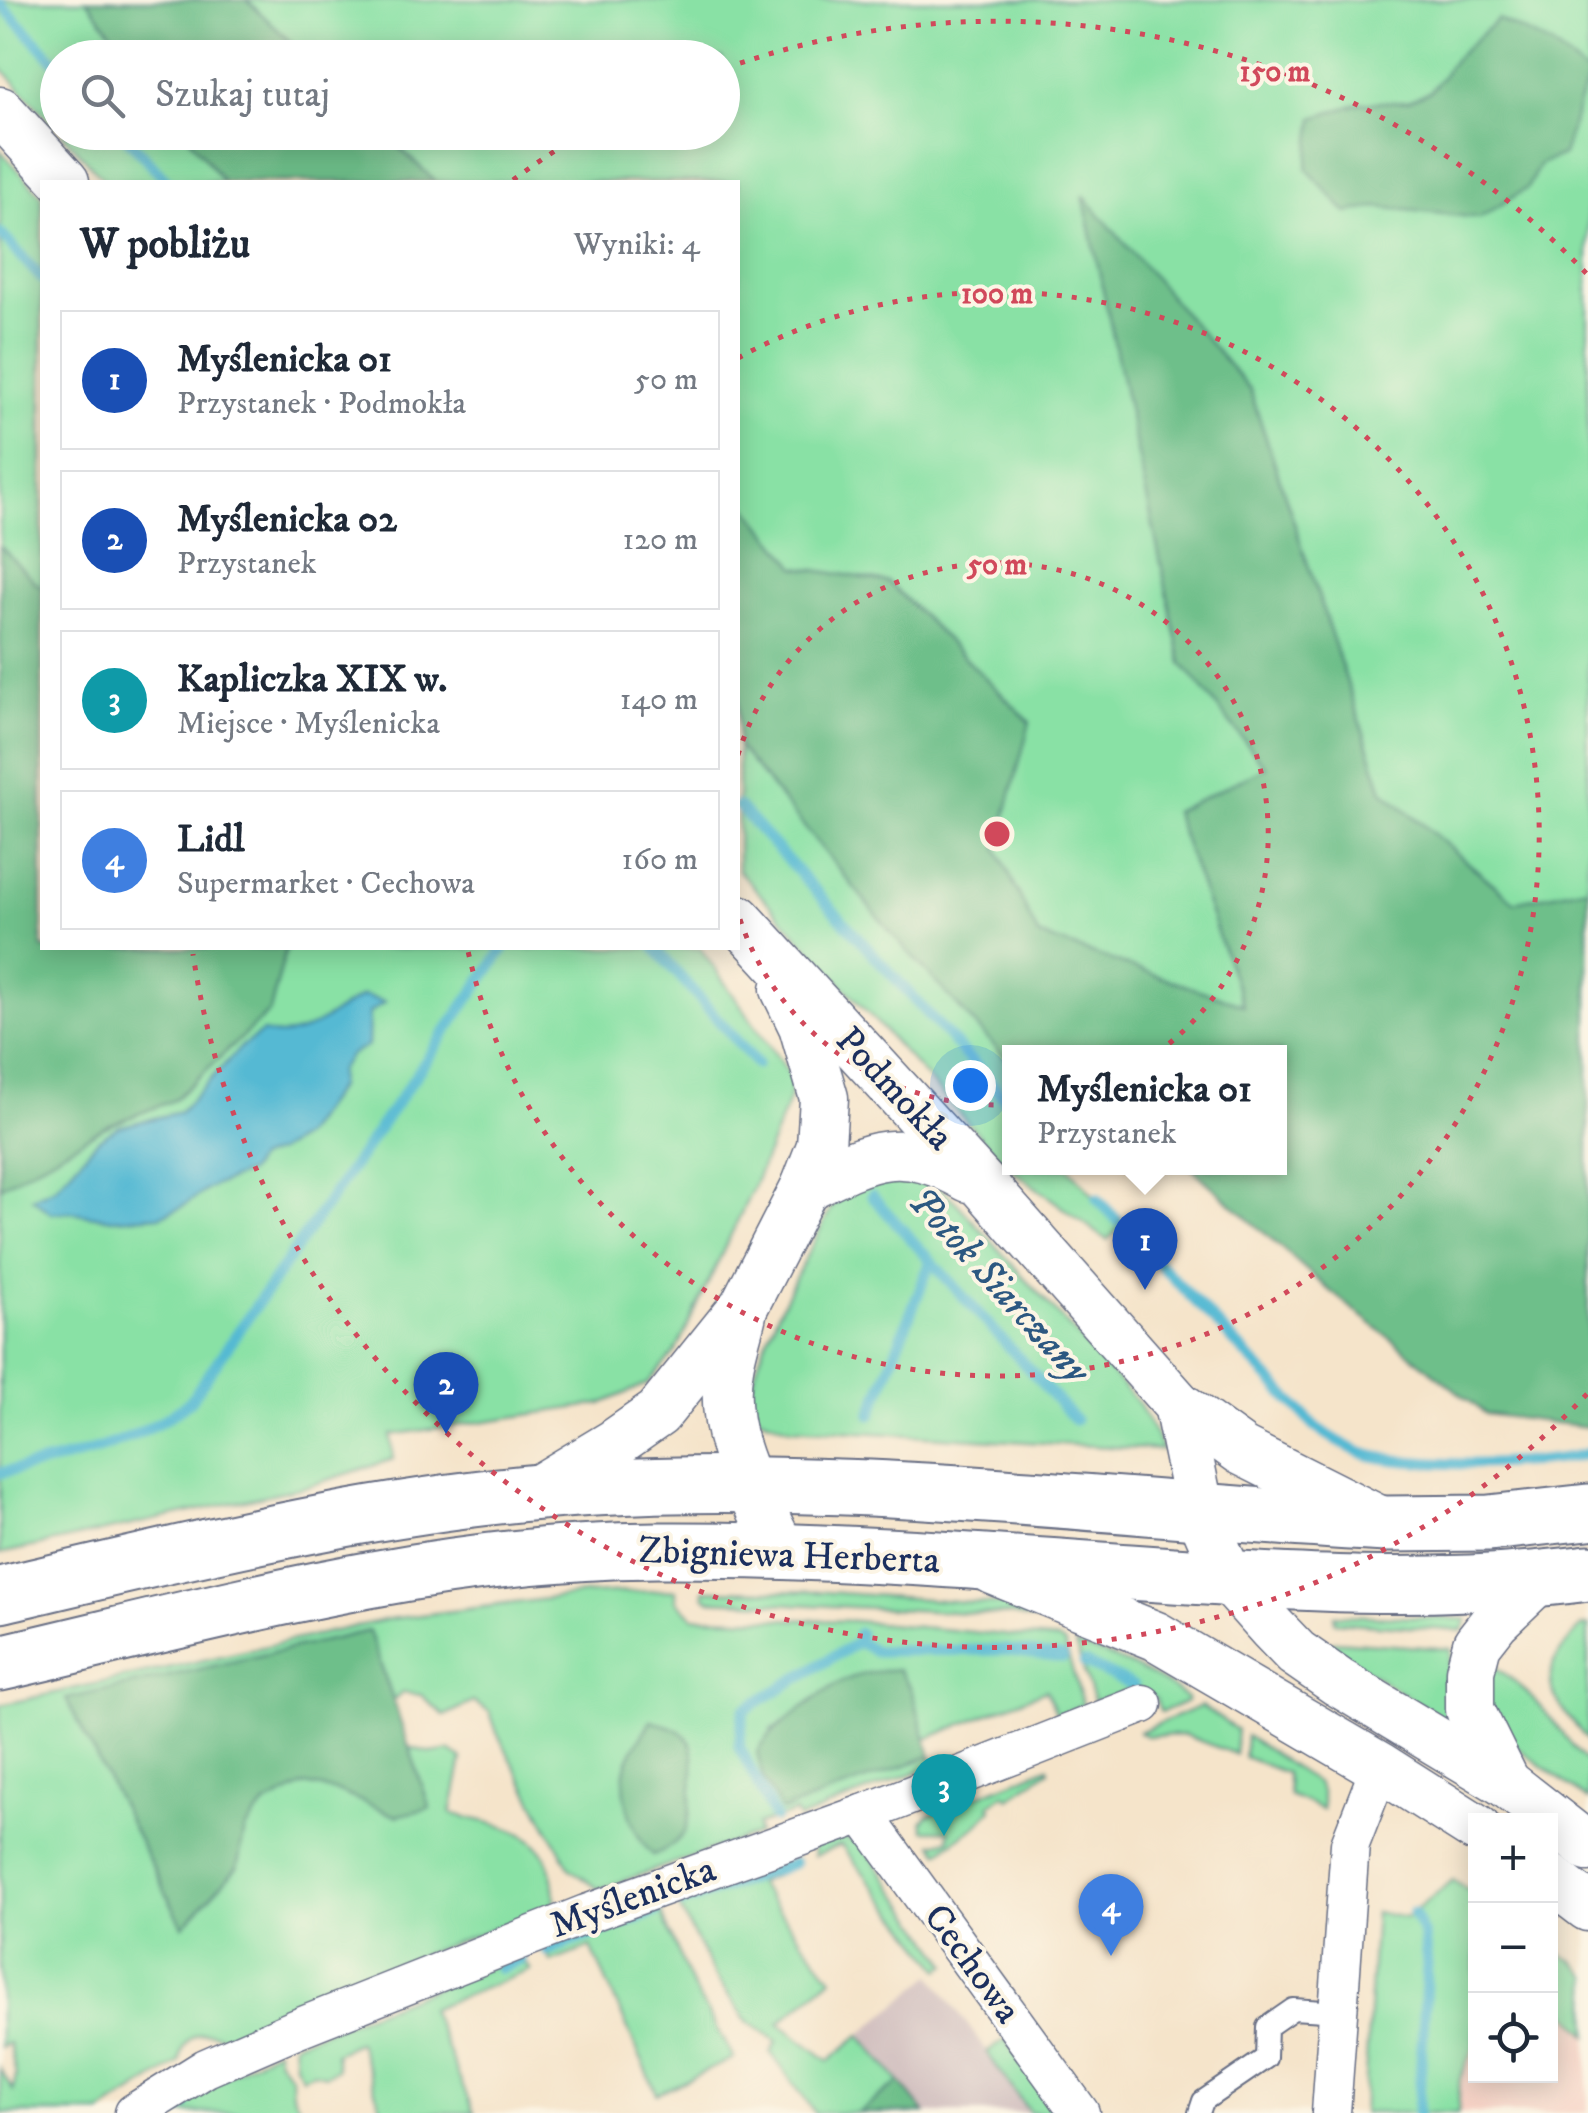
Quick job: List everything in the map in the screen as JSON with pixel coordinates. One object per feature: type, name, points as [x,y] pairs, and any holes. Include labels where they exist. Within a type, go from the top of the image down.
[{"type":"main road","name":"Zbigniewa Herberta","points":[[0,1594],[321,1523],[431,1504],[532,1493],[684,1484],[1386,1524],[1489,1523],[1588,1512]]},
{"type":"main road","name":"Zbigniewa Herberta","points":[[0,1663],[336,1586],[452,1567],[615,1551],[781,1550],[1230,1581],[1425,1586],[1563,1576]]},
{"type":"street","points":[[0,111],[63,180]]},
{"type":"street","name":"Podmokła","points":[[532,1493],[658,1413],[744,1306],[821,1146],[824,1098],[803,1026],[752,935]]},
{"type":"street","name":"Podmokła","points":[[752,935],[985,1187],[1178,1406],[1200,1512],[1230,1581],[1296,1653],[1506,1783],[1588,1847]]},
{"type":"street","points":[[805,1186],[888,1153],[936,1160],[985,1187]]},
{"type":"street","points":[[744,1306],[728,1368],[727,1397],[735,1454],[781,1550]]},
{"type":"street","points":[[1178,1406],[1242,1452],[1386,1524]]},
{"type":"street","points":[[971,1561],[1156,1636],[1468,1823]]},
{"type":"street","points":[[1506,1783],[1470,1710],[1470,1671],[1477,1644],[1495,1620],[1563,1576]]},
{"type":"street","name":"Myślenicka","points":[[134,2113],[206,2068],[293,2030],[586,1914],[863,1814],[1142,1704]]},
{"type":"street","points":[[1332,2113],[1350,1844],[1380,1767]]},
{"type":"street","name":"Cechowa","points":[[863,1814],[1080,2113]]},
{"type":"street","points":[[1558,1884],[1588,1906]]},
{"type":"lane","points":[[1199,2113],[1204,2101],[1266,2058],[1267,2027],[1293,2009],[1339,2012]]},
{"type":"shaded area","points":[[932,1975],[1030,2113],[925,2113],[860,2035]]},
{"type":"shaded area","points":[[1468,1983],[1468,2083],[1558,2083],[1558,1998],[1588,2030],[1588,2113],[1455,2113]]},
{"type":"green space","points":[[0,0],[87,0],[117,40],[40,40],[40,110],[0,66]]},
{"type":"green space","points":[[87,0],[247,0],[288,40],[117,40]]},
{"type":"green space","points":[[247,0],[1588,0],[1588,887],[1515,902],[1383,791],[1250,390],[1182,663],[1266,768],[1174,812],[1244,1006],[1038,935],[997,848],[1029,722],[888,582],[796,567],[740,498],[740,180],[434,180],[402,150],[740,150],[740,40],[288,40]]},
{"type":"green space","points":[[1498,19],[1550,44],[1588,75],[1563,155],[1540,164],[1527,188],[1480,218],[1377,207],[1347,213],[1307,169],[1314,118],[1360,103],[1408,101],[1431,91],[1457,56]]},
{"type":"green space","points":[[0,150],[40,194],[40,587],[0,546]]},
{"type":"green space","points":[[77,150],[199,150],[221,180],[104,180]]},
{"type":"green space","points":[[199,150],[402,150],[434,180],[221,180]]},
{"type":"green space","points":[[1083,195],[1250,390],[1383,791],[1514,902],[1588,887],[1588,1427],[1486,1414],[1329,1290],[1199,1175],[1287,1175],[1287,1045],[1002,1045],[1002,1054],[893,935],[740,748],[740,498],[796,567],[888,582],[1030,722],[997,848],[1038,935],[1243,1005],[1174,812],[1266,767],[1182,663]]},
{"type":"green space","points":[[0,546],[40,587],[40,950],[285,950],[270,1011],[174,1100],[105,1127],[0,1187]]},
{"type":"green space","points":[[740,748],[893,935],[1002,1054],[1002,1160],[740,872]]},
{"type":"green space","points":[[285,950],[701,950],[793,1079],[789,1100],[752,1190],[676,1351],[647,1384],[601,1404],[391,1435],[393,1459],[309,1486],[0,1554],[0,1187],[105,1127],[174,1100],[270,1011]]},
{"type":"green space","points":[[1019,1175],[1075,1175],[1122,1227],[1107,1240]]},
{"type":"green space","points":[[898,1177],[936,1186],[954,1200],[1139,1404],[1163,1450],[790,1428],[748,1413],[768,1337],[831,1208],[861,1185]]},
{"type":"green space","points":[[676,1590],[676,1600],[693,1617],[856,1621],[1058,1640],[1064,1643],[1083,1705],[1057,1715],[1046,1690],[924,1740],[911,1689],[791,1717],[771,1730],[782,1810],[931,1756],[934,1765],[799,1819],[795,1813],[757,1825],[758,1834],[599,1889],[570,1869],[497,1733],[490,1712],[473,1702],[444,1716],[421,1695],[402,1693],[393,1701],[369,1631],[67,1699],[183,1925],[237,1868],[245,1829],[265,1805],[305,1785],[337,1791],[396,1816],[429,1808],[409,1747],[432,1753],[449,1750],[462,1759],[451,1813],[508,1828],[536,1844],[546,1857],[555,1900],[548,1908],[349,1982],[227,2038],[209,2033],[195,2035],[185,2045],[180,2062],[101,2113],[0,2113],[0,2068],[13,2091],[16,2075],[9,2043],[0,2047],[0,1705],[389,1619],[585,1594]]},
{"type":"green space","points":[[704,1590],[826,1592],[1025,1606],[1142,1652],[1079,1628],[1011,1615],[709,1600]]},
{"type":"green space","points":[[1334,1615],[1467,1619],[1463,1631],[1335,1622]]},
{"type":"green space","points":[[1588,1626],[1588,1741],[1555,1697],[1551,1673],[1566,1645],[1581,1627]]},
{"type":"green space","points":[[369,1631],[430,1808],[396,1816],[337,1791],[305,1785],[265,1805],[245,1829],[237,1868],[183,1926],[66,1699]]},
{"type":"green space","points":[[1335,1641],[1451,1649],[1446,1684],[1448,1718],[1445,1721],[1327,1645]]},
{"type":"green space","points":[[1075,1645],[1148,1673],[1187,1698],[1187,1702],[1161,1712],[1155,1698],[1135,1688],[1094,1702]]},
{"type":"green space","points":[[1482,1660],[1527,1692],[1588,1764],[1588,1800],[1490,1727]]},
{"type":"green space","points":[[898,1669],[911,1689],[931,1756],[782,1811],[763,1778],[757,1752],[766,1739],[832,1687],[867,1673]]},
{"type":"green space","points":[[1201,1706],[1237,1730],[1235,1754],[1184,1735],[1146,1736],[1139,1732]]},
{"type":"green space","points":[[651,1721],[684,1734],[691,1744],[693,1761],[685,1831],[671,1846],[653,1855],[635,1828],[624,1783],[629,1759]]},
{"type":"green space","points":[[1246,1736],[1317,1783],[1322,1793],[1322,1809],[1289,1795],[1286,1773],[1244,1757]]},
{"type":"green space","points":[[1048,1767],[1009,1798],[1005,1794],[990,1804],[992,1809],[977,1825],[939,1852],[933,1844],[949,1840],[949,1830],[924,1830],[922,1822],[927,1816]]},
{"type":"green space","points":[[840,1836],[859,1843],[868,1852],[948,1964],[941,1969],[841,1845],[814,1856],[813,1846]]},
{"type":"green space","points":[[781,1861],[789,1868],[758,1884],[832,1978],[779,2023],[829,2061],[860,2035],[900,2082],[858,2113],[815,2113],[771,2053],[777,2041],[747,2021],[714,1975],[676,1901]]},
{"type":"green space","points":[[1453,1880],[1468,1890],[1468,2061],[1460,2078],[1458,2113],[1363,2113],[1375,1912],[1406,1918]]},
{"type":"green space","points":[[658,1905],[693,1988],[734,2058],[657,2094],[591,1947],[551,1962],[544,1945]]},
{"type":"green space","points":[[1558,1953],[1574,1961],[1588,1977],[1588,2035],[1558,2006]]},
{"type":"green space","points":[[519,1955],[531,1970],[430,2009],[474,2113],[383,2113],[358,2042],[335,2053],[337,2069],[326,2075],[313,2072],[302,2077],[295,2064],[293,2043]]},
{"type":"green space","points":[[1005,2039],[1059,2113],[1030,2113],[987,2053]]},
{"type":"green space","points":[[277,2049],[277,2058],[291,2076],[292,2093],[303,2113],[157,2113]]},
{"type":"green space","points":[[900,2082],[925,2113],[858,2113]]},
{"type":"water","points":[[363,996],[385,1002],[369,1013],[368,1045],[350,1055],[339,1070],[338,1087],[302,1137],[257,1159],[249,1172],[211,1187],[180,1208],[159,1216],[113,1219],[51,1213],[32,1198],[55,1188],[99,1139],[118,1127],[180,1112],[242,1046],[263,1032],[277,1035],[303,1031]]},
{"type":"waterway","points":[[0,3],[40,46]]},
{"type":"waterway","points":[[138,150],[166,180]]},
{"type":"waterway","name":"Potok Siarczany","points":[[0,233],[40,277]]},
{"type":"waterway","points":[[740,808],[1002,1095]]},
{"type":"waterway","points":[[0,1473],[75,1456],[124,1439],[190,1401],[503,950]]},
{"type":"waterway","name":"Potok Siarczany","points":[[657,950],[757,1064]]},
{"type":"waterway","name":"Potok Siarczany","points":[[872,1196],[1075,1420]]},
{"type":"waterway","points":[[1097,1199],[1315,1426],[1344,1444],[1382,1458],[1441,1463],[1540,1461],[1588,1453]]},
{"type":"waterway","points":[[871,1415],[931,1261]]},
{"type":"waterway","points":[[775,1818],[739,1746],[744,1710],[858,1642],[859,1633]]},
{"type":"waterway","points":[[858,1642],[875,1651],[1005,1650],[1063,1658]]},
{"type":"waterway","points":[[1084,1663],[1133,1686]]},
{"type":"waterway","points":[[682,1903],[794,1863]]},
{"type":"waterway","points":[[547,1951],[655,1912]]},
{"type":"waterway","name":"Potok Siarczany","points":[[1413,1913],[1424,1935],[1427,1965],[1418,2113]]},
{"type":"waterway","points":[[500,1968],[521,1960]]},
{"type":"waterway","points":[[171,2113],[186,2103]]},
{"type":"place","name":"Myślenicka 01","points":[[1145,1290]]},
{"type":"place","name":"Myślenicka 02","points":[[446,1434]]},
{"type":"place","name":"Kapliczka XIX w.","points":[[944,1836]]},
{"type":"place","name":"Lidl","points":[[1111,1956]]}]
